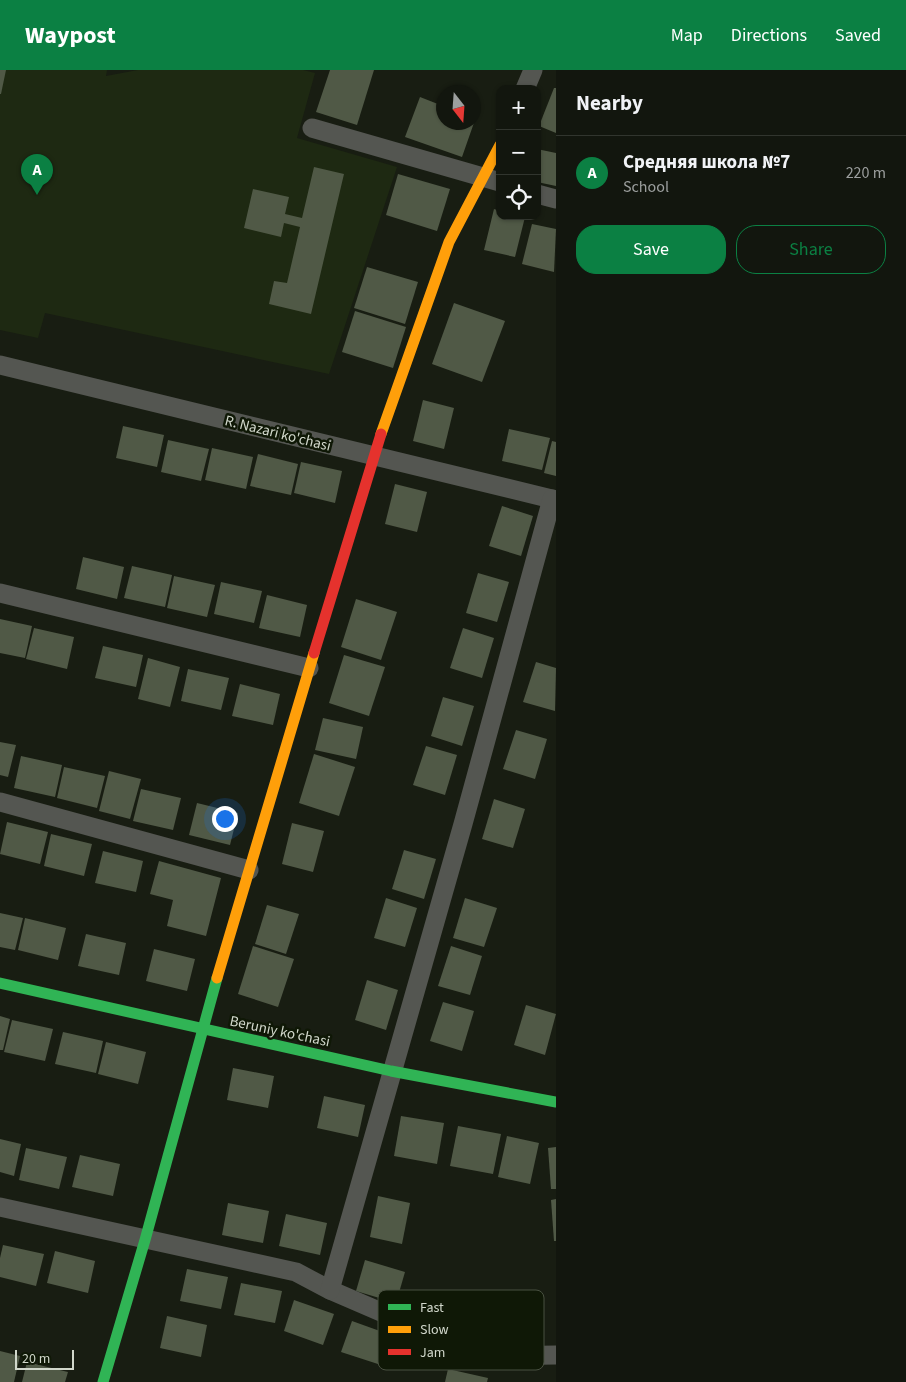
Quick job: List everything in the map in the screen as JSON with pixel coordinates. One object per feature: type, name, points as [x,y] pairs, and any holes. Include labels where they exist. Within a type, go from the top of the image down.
[{"type":"street","points":[[527,85],[533,70]]},
{"type":"street","points":[[312,128],[492,180]]},
{"type":"street","points":[[103,1382],[145,1240],[201,1030],[373,456],[449,242],[492,180],[496,162]]},
{"type":"street","points":[[541,195],[556,199]]},
{"type":"street","name":"R. Nazari ko'chasi","points":[[0,365],[554,499]]},
{"type":"street","points":[[330,1290],[554,499]]},
{"type":"street","points":[[0,593],[309,668]]},
{"type":"street","points":[[0,802],[249,870]]},
{"type":"street","name":"Beruniy ko'chasi","points":[[0,983],[201,1030],[391,1071],[556,1102]]},
{"type":"street","points":[[0,1207],[296,1272],[330,1290],[378,1311]]},
{"type":"shaded area","points":[[0,70],[107,70],[106,76],[138,70],[303,70],[315,73],[297,138],[397,167],[329,374],[45,313],[38,338],[0,330]]},
{"type":"building","points":[[0,70],[6,70],[1,94],[0,94]]},
{"type":"building","points":[[330,70],[374,70],[357,125],[316,112]]},
{"type":"building","points":[[554,88],[556,88],[556,133],[541,127],[541,121]]},
{"type":"building","points":[[420,97],[436,103],[436,130],[471,130],[462,157],[405,137]]},
{"type":"building","points":[[541,150],[556,153],[556,186],[541,183]]},
{"type":"building","points":[[314,167],[344,174],[311,314],[269,304],[274,281],[287,283],[300,227],[284,223],[281,237],[244,228],[253,189],[289,197],[285,214],[302,218]]},
{"type":"building","points":[[398,174],[450,189],[437,231],[386,215]]},
{"type":"building","points":[[494,209],[496,210],[496,220],[524,220],[515,257],[484,250]]},
{"type":"building","points":[[532,224],[556,229],[554,272],[522,264]]},
{"type":"building","points":[[367,267],[418,282],[405,324],[354,308]]},
{"type":"building","points":[[454,303],[505,321],[482,382],[432,364]]},
{"type":"building","points":[[355,311],[406,327],[393,368],[342,352]]},
{"type":"building","points":[[423,400],[454,408],[444,449],[413,441]]},
{"type":"building","points":[[123,426],[164,435],[157,467],[116,458]]},
{"type":"building","points":[[509,429],[550,438],[542,470],[502,461]]},
{"type":"building","points":[[168,440],[209,449],[201,481],[161,472]]},
{"type":"building","points":[[552,441],[556,442],[556,476],[544,473]]},
{"type":"building","points":[[212,448],[253,457],[246,489],[205,480]]},
{"type":"building","points":[[258,454],[298,464],[291,495],[250,486]]},
{"type":"building","points":[[301,462],[342,471],[335,503],[294,493]]},
{"type":"building","points":[[395,484],[427,492],[417,532],[385,524]]},
{"type":"building","points":[[502,506],[533,516],[521,556],[489,546]]},
{"type":"building","points":[[83,557],[124,567],[117,599],[76,589]]},
{"type":"building","points":[[132,566],[172,575],[165,607],[124,598]]},
{"type":"building","points":[[478,573],[509,582],[497,622],[466,613]]},
{"type":"building","points":[[174,576],[215,585],[207,617],[167,608]]},
{"type":"building","points":[[221,582],[262,591],[254,623],[214,614]]},
{"type":"building","points":[[267,595],[307,605],[300,637],[259,628]]},
{"type":"building","points":[[356,599],[397,612],[381,660],[341,647]]},
{"type":"building","points":[[0,619],[32,626],[25,658],[0,653]]},
{"type":"building","points":[[34,628],[74,637],[67,669],[26,659]]},
{"type":"building","points":[[463,628],[494,638],[482,678],[450,668]]},
{"type":"building","points":[[103,646],[143,655],[136,687],[95,678]]},
{"type":"building","points":[[344,655],[385,667],[369,716],[329,703]]},
{"type":"building","points":[[148,658],[180,667],[170,707],[138,699]]},
{"type":"building","points":[[536,662],[556,668],[555,711],[523,702]]},
{"type":"building","points":[[188,669],[229,678],[221,710],[181,701]]},
{"type":"building","points":[[240,684],[280,694],[273,725],[232,716]]},
{"type":"building","points":[[443,697],[474,706],[462,746],[431,736]]},
{"type":"building","points":[[323,718],[363,727],[356,759],[315,750]]},
{"type":"building","points":[[516,730],[547,739],[535,779],[503,769]]},
{"type":"building","points":[[0,742],[16,745],[8,777],[0,775]]},
{"type":"building","points":[[426,746],[457,755],[445,795],[413,785]]},
{"type":"building","points":[[314,754],[355,767],[339,816],[299,803]]},
{"type":"building","points":[[21,756],[62,765],[55,797],[14,788]]},
{"type":"building","points":[[64,767],[105,776],[97,808],[57,798]]},
{"type":"building","points":[[109,771],[141,779],[130,819],[99,811]]},
{"type":"building","points":[[141,789],[181,798],[173,830],[133,821]]},
{"type":"building","points":[[494,799],[525,809],[513,848],[482,839]]},
{"type":"building","points":[[197,803],[238,813],[230,845],[189,835]]},
{"type":"building","points":[[7,822],[48,832],[40,864],[0,854]]},
{"type":"building","points":[[292,823],[324,831],[313,872],[282,864]]},
{"type":"building","points":[[51,834],[92,844],[84,876],[44,866]]},
{"type":"building","points":[[404,850],[436,859],[424,899],[392,889]]},
{"type":"building","points":[[103,851],[143,861],[136,892],[95,883]]},
{"type":"building","points":[[159,861],[221,878],[206,936],[167,926],[173,900],[150,894]]},
{"type":"building","points":[[386,898],[417,908],[405,947],[374,938]]},
{"type":"building","points":[[465,898],[497,908],[484,947],[453,938]]},
{"type":"building","points":[[267,905],[299,914],[286,954],[255,944]]},
{"type":"building","points":[[0,913],[23,918],[15,950],[0,947]]},
{"type":"building","points":[[25,918],[66,928],[58,960],[18,950]]},
{"type":"building","points":[[86,934],[126,943],[119,975],[78,966]]},
{"type":"building","points":[[253,946],[294,959],[278,1007],[238,994]]},
{"type":"building","points":[[451,946],[482,956],[470,995],[438,986]]},
{"type":"building","points":[[154,949],[195,959],[187,991],[146,981]]},
{"type":"building","points":[[367,980],[398,990],[386,1030],[355,1020]]},
{"type":"building","points":[[443,1002],[474,1011],[462,1051],[430,1041]]},
{"type":"building","points":[[526,1005],[556,1014],[545,1055],[514,1045]]},
{"type":"building","points":[[0,1016],[10,1019],[3,1050],[0,1050]]},
{"type":"building","points":[[12,1020],[53,1029],[45,1061],[4,1052]]},
{"type":"building","points":[[63,1032],[103,1041],[96,1073],[55,1064]]},
{"type":"building","points":[[106,1042],[146,1052],[138,1084],[98,1074]]},
{"type":"building","points":[[233,1068],[274,1076],[268,1108],[227,1100]]},
{"type":"building","points":[[324,1096],[365,1105],[358,1137],[317,1128]]},
{"type":"building","points":[[401,1116],[444,1123],[437,1164],[394,1156]]},
{"type":"building","points":[[458,1126],[501,1134],[493,1174],[450,1166]]},
{"type":"building","points":[[507,1136],[539,1143],[530,1184],[498,1177]]},
{"type":"building","points":[[0,1139],[21,1144],[14,1176],[0,1172]]},
{"type":"building","points":[[556,1147],[556,1189],[551,1189],[548,1148]]},
{"type":"building","points":[[26,1148],[67,1157],[59,1189],[19,1180]]},
{"type":"building","points":[[80,1155],[120,1164],[113,1196],[72,1187]]},
{"type":"building","points":[[378,1196],[410,1203],[402,1244],[370,1237]]},
{"type":"building","points":[[556,1199],[556,1241],[554,1241],[551,1200]]},
{"type":"building","points":[[228,1203],[269,1211],[263,1243],[222,1235]]},
{"type":"building","points":[[286,1214],[327,1223],[320,1255],[279,1246]]},
{"type":"building","points":[[3,1245],[44,1254],[36,1286],[0,1277],[0,1258]]},
{"type":"building","points":[[55,1251],[95,1261],[88,1293],[47,1283]]},
{"type":"building","points":[[365,1260],[405,1272],[400,1290],[378,1290],[378,1298],[356,1291]]},
{"type":"building","points":[[187,1269],[228,1277],[221,1309],[180,1301]]},
{"type":"building","points":[[241,1283],[282,1291],[275,1323],[234,1315]]},
{"type":"building","points":[[294,1300],[334,1314],[323,1345],[284,1331]]},
{"type":"building","points":[[167,1316],[207,1325],[201,1357],[160,1348]]},
{"type":"building","points":[[352,1321],[378,1330],[378,1364],[341,1352]]},
{"type":"building","points":[[0,1351],[20,1356],[14,1382],[0,1382]]},
{"type":"building","points":[[27,1362],[68,1372],[65,1382],[22,1382]]},
{"type":"building","points":[[448,1370],[488,1378],[487,1382],[445,1382]]},
{"type":"traffic: fast","points":[[103,1382],[145,1240],[217,978]]},
{"type":"traffic: fast","points":[[0,983],[391,1071],[556,1102]]},
{"type":"traffic: slow","points":[[381,434],[449,242],[496,153]]},
{"type":"traffic: slow","points":[[217,978],[314,653]]},
{"type":"traffic: jam","points":[[314,653],[381,434]]},
{"type":"place","name":"Средняя школа №7","points":[[37,195]]}]
